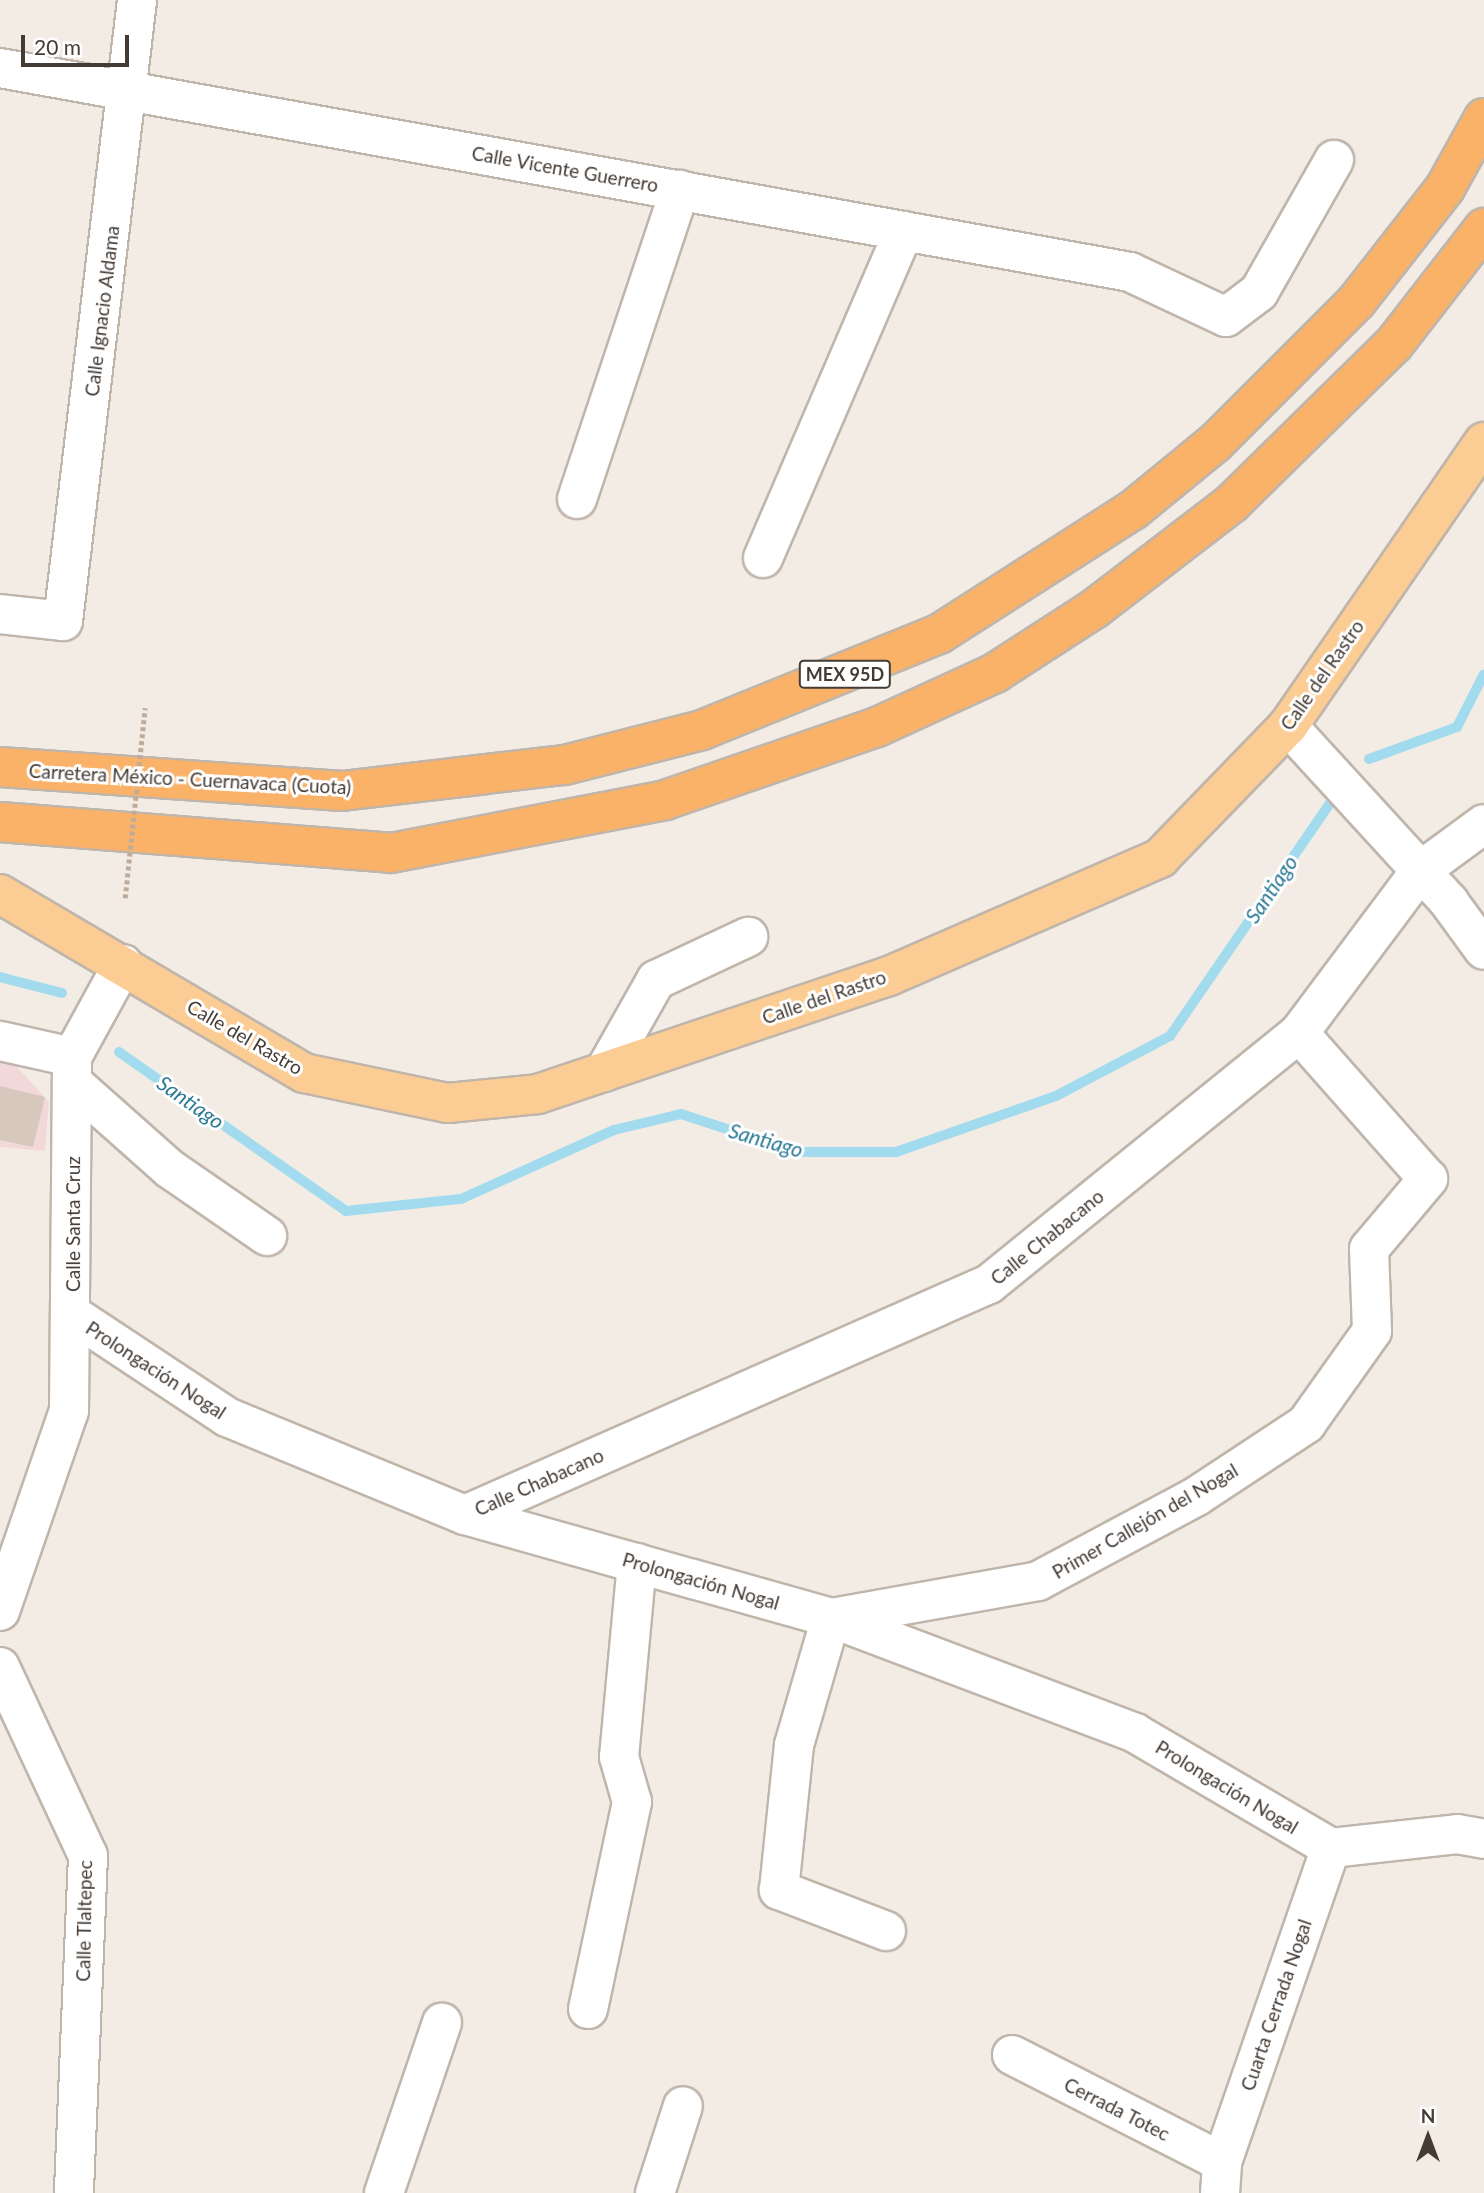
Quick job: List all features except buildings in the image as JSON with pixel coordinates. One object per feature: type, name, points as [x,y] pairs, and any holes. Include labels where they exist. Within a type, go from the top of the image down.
[{"type":"highway","name":"Carretera México - Cuernavaca (Cuota)","points":[[0,767],[342,791],[565,765],[702,730],[939,634],[1056,564],[1215,443],[1356,302],[1445,188],[1484,118]]},
{"type":"highway","name":"MEX 95D","points":[[0,821],[391,853],[665,800],[877,727],[995,673],[1094,609],[1232,503],[1394,344],[1484,228]]},
{"type":"main road","name":"Calle del Rastro","points":[[0,894],[304,1073],[448,1103],[538,1094],[889,976],[1160,858],[1288,726],[1484,442]]},
{"type":"street","name":"Calle Ignacio Aldama","points":[[0,614],[63,621],[129,89],[137,0]]},
{"type":"street","name":"Calle Vicente Guerrero","points":[[0,68],[129,89],[1130,272],[1226,317],[1259,292],[1334,160]]},
{"type":"street","points":[[577,499],[680,190]]},
{"type":"street","points":[[763,558],[904,231]]},
{"type":"street","points":[[1288,726],[1420,871],[1484,950]]},
{"type":"street","name":"Calle Chabacano","points":[[465,1515],[989,1284],[1300,1033],[1420,871],[1484,824]]},
{"type":"street","points":[[604,1072],[656,980],[748,937]]},
{"type":"street","name":"Calle Santa Cruz","points":[[3,1591],[68,1412],[73,1315],[72,1070],[123,964]]},
{"type":"street","name":"Primer Callejón del Nogal","points":[[831,1618],[1038,1581],[1197,1496],[1306,1424],[1372,1331],[1369,1249],[1428,1179],[1300,1033]]},
{"type":"street","points":[[0,1041],[72,1070],[170,1169],[267,1236]]},
{"type":"street","name":"Prolongación Nogal","points":[[73,1315],[227,1418],[465,1515],[831,1618],[1135,1733],[1331,1848]]},
{"type":"street","points":[[588,2009],[632,1802],[619,1757],[637,1563]]},
{"type":"street","points":[[831,1618],[794,1745],[779,1890],[886,1931]]},
{"type":"street","name":"Calle Tlaltepec","points":[[0,1667],[88,1856],[74,2193]]},
{"type":"street","points":[[1331,1848],[1457,1834],[1484,1839]]},
{"type":"street","name":"Cuarta Cerrada Nogal","points":[[1221,2178],[1331,1848]]},
{"type":"street","points":[[384,2193],[442,2024]]},
{"type":"street","name":"Cerrada Totec","points":[[1012,2055],[1221,2178]]},
{"type":"street","points":[[655,2193],[683,2106]]},
{"type":"path","points":[[125,898],[145,708]]},
{"type":"shaded area","points":[[0,1048],[49,1102],[45,1151],[0,1147]]},
{"type":"waterway","name":"Santiago","points":[[1369,759],[1457,727],[1484,674]]},
{"type":"waterway","name":"Santiago","points":[[119,1052],[346,1211],[461,1199],[614,1130],[681,1114],[797,1152],[896,1152],[1056,1096],[1170,1036],[1332,800]]},
{"type":"waterway","name":"Santiago","points":[[0,977],[62,993]]}]
